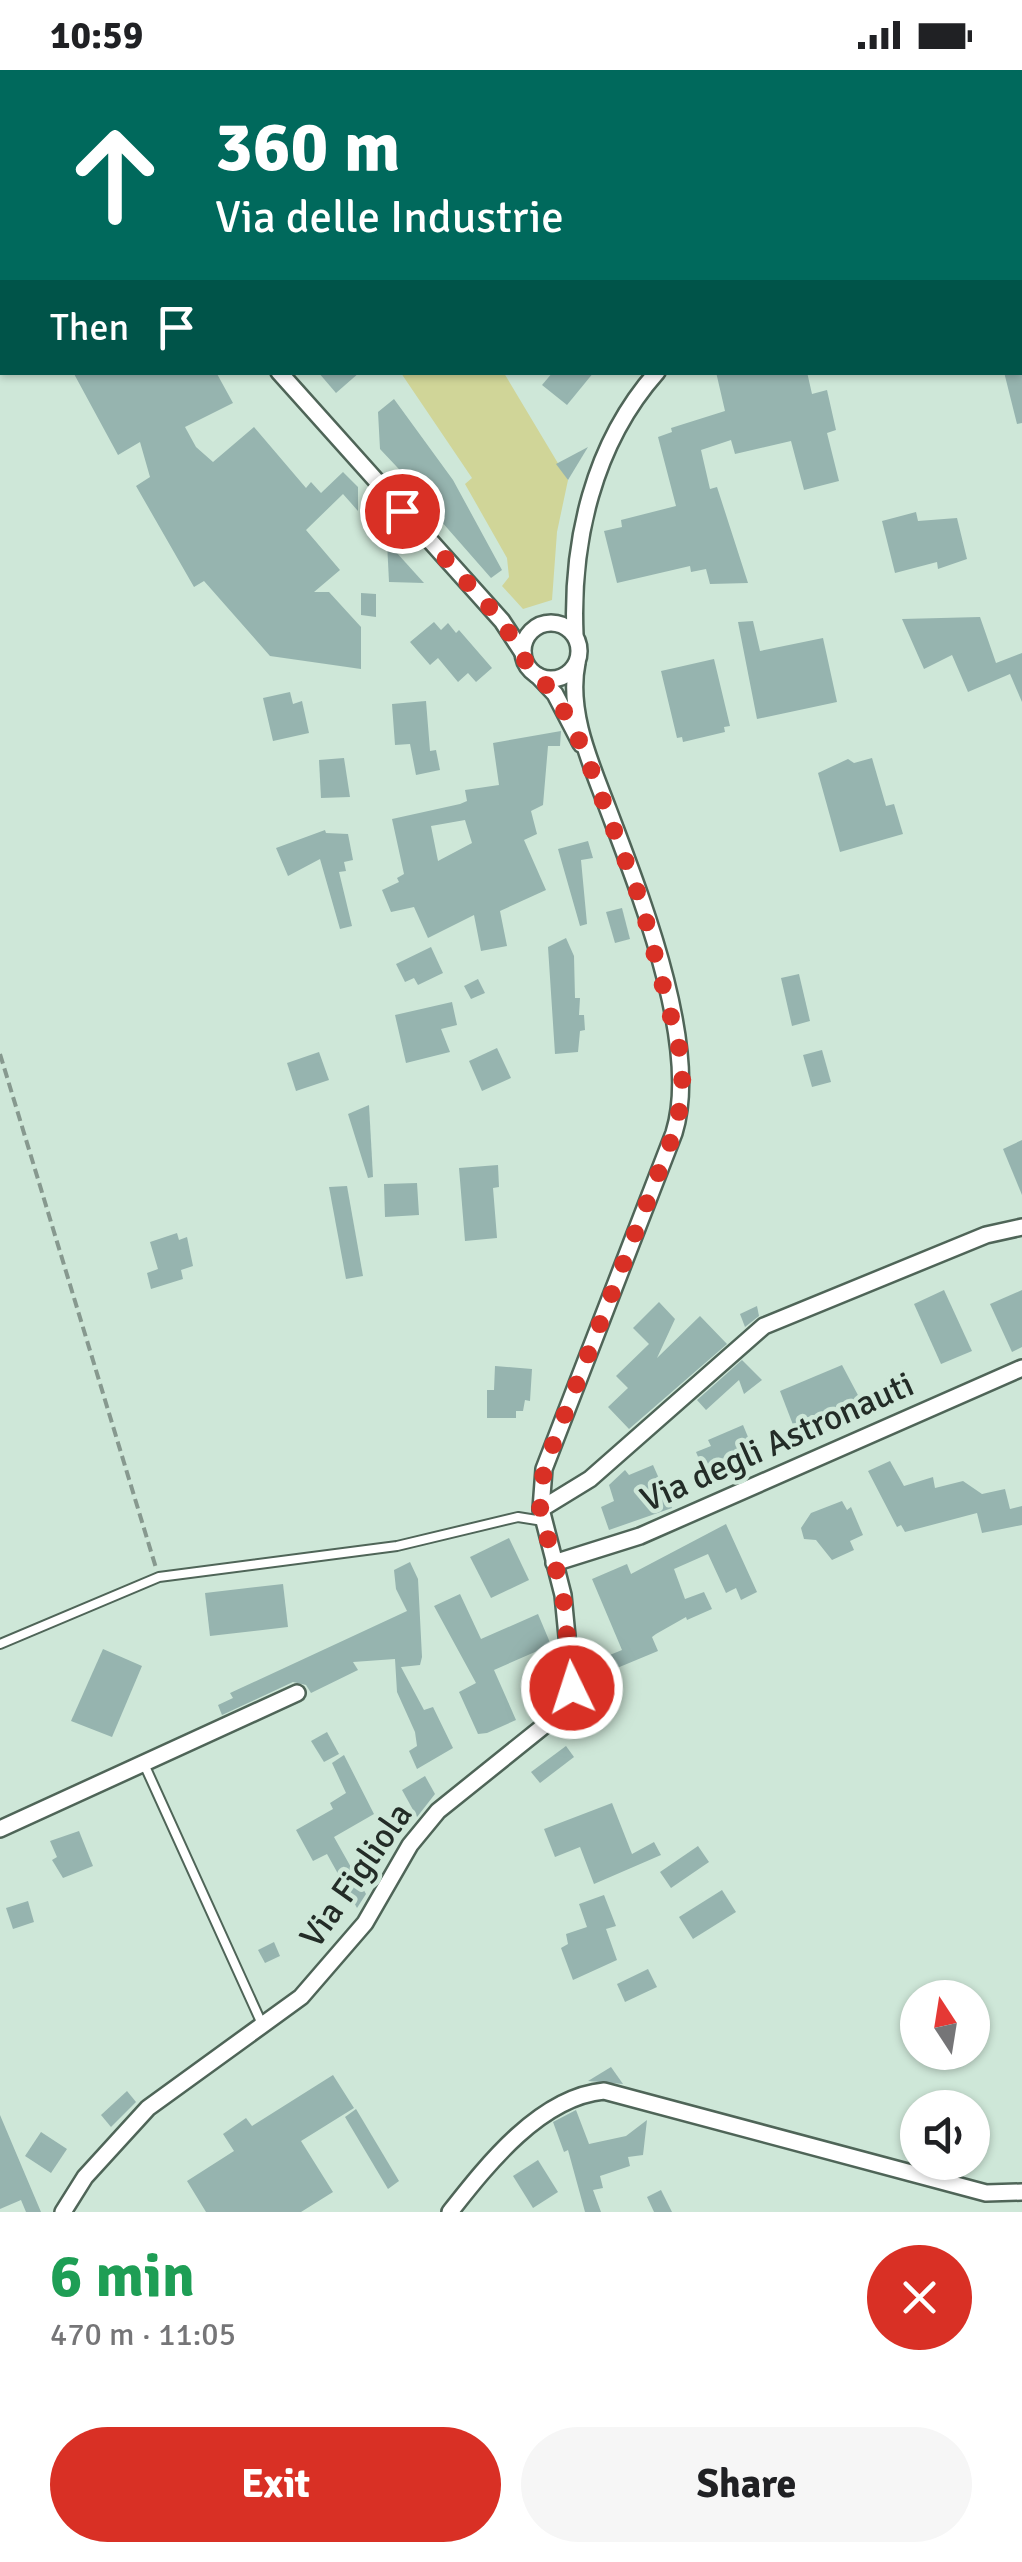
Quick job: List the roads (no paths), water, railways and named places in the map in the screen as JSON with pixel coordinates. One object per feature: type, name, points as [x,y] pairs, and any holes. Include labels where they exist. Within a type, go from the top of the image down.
[{"type":"street","points":[[282,375],[502,621],[537,675],[555,694],[583,748]]},
{"type":"street","points":[[537,675],[564,676],[577,663],[573,594],[579,534],[590,492],[618,432],[656,375]]},
{"type":"street","points":[[502,621],[533,629],[551,622],[573,594]]},
{"type":"street","points":[[551,622],[575,635]]},
{"type":"street","points":[[523,653],[533,629]]},
{"type":"street","name":"Via Figliola","points":[[64,2212],[85,2177],[148,2108],[264,2028],[339,1958],[410,1845],[438,1811],[545,1724],[572,1688],[570,1648],[542,1515],[544,1468],[647,1207],[683,1095],[681,1055],[650,932],[583,748],[577,663]]},
{"type":"street","points":[[542,1515],[590,1479],[764,1326],[986,1235],[1022,1226]]},
{"type":"street","name":"Via degli Astronauti","points":[[554,1563],[640,1536],[1022,1368]]},
{"type":"street","points":[[0,1829],[296,1693]]},
{"type":"street","points":[[450,2212],[519,2137],[550,2111],[573,2098],[604,2091],[986,2193],[1022,2192]]},
{"type":"lane","points":[[0,1644],[159,1577],[397,1546],[518,1517],[542,1515]]},
{"type":"lane","points":[[144,1764],[264,2028]]}]
